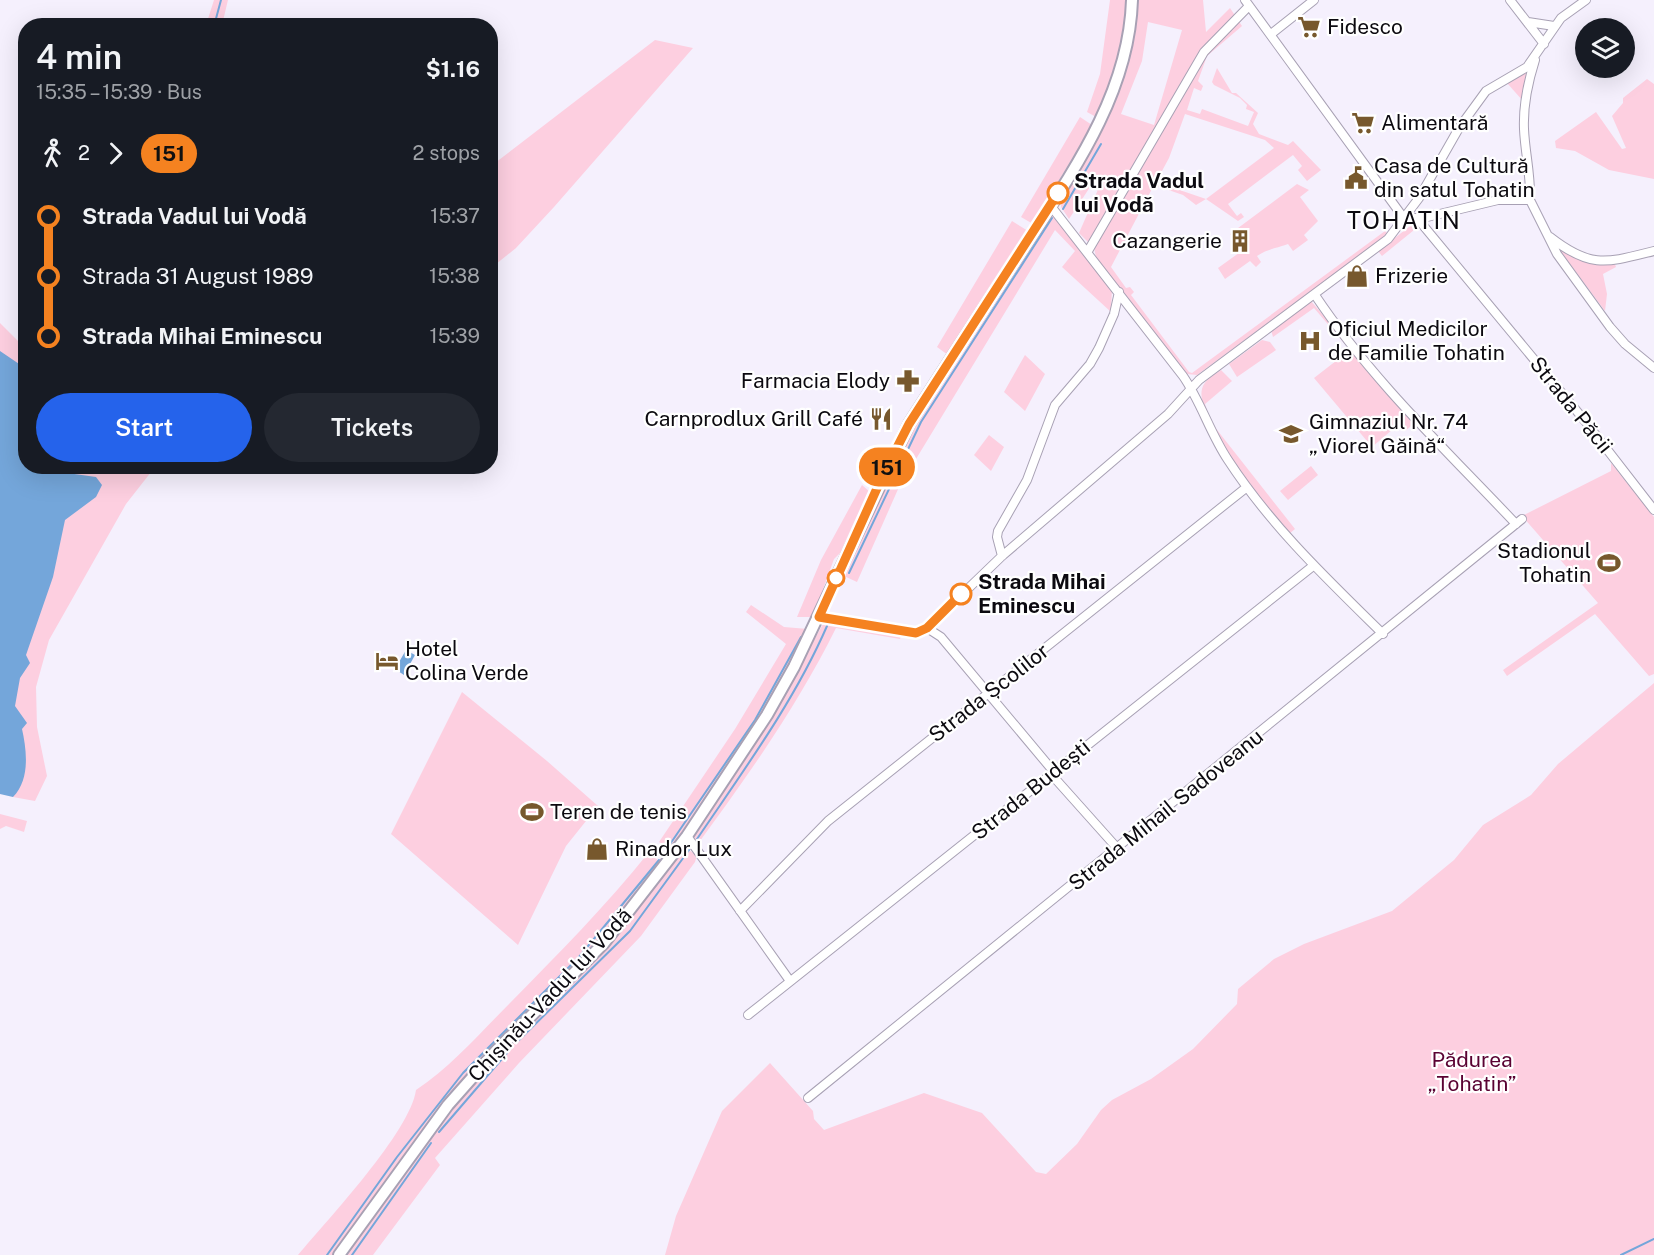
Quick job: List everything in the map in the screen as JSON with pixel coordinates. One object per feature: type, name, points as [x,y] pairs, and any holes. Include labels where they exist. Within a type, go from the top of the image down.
[{"type":"main road","name":"Chișinău-Vadul lui Vodă","points":[[339,1255],[448,1105],[494,1053],[604,943],[687,836],[767,716],[819,617],[886,469],[909,424],[1050,205],[1110,101],[1128,44],[1132,0]]},
{"type":"street","points":[[1271,33],[1314,0]]},
{"type":"street","points":[[1510,0],[1544,44]]},
{"type":"street","points":[[819,617],[916,633],[927,628],[1002,556],[1168,414],[1221,363],[1388,239],[1419,198],[1459,128],[1486,91],[1519,74],[1535,58],[1554,26],[1586,0]]},
{"type":"street","points":[[1088,251],[1204,52],[1247,3],[1403,217],[1416,218],[1498,200],[1530,200]]},
{"type":"street","points":[[1528,22],[1554,26]]},
{"type":"street","points":[[1535,58],[1529,82],[1524,127],[1529,160],[1530,200],[1557,254],[1610,327],[1625,344],[1654,368]]},
{"type":"street","points":[[1050,205],[1088,251],[1192,389],[1213,436],[1247,487],[1313,566],[1383,634]]},
{"type":"street","name":"Strada Păcii","points":[[1416,218],[1577,411],[1654,510]]},
{"type":"street","points":[[1549,236],[1570,253],[1589,260],[1606,260],[1654,251]]},
{"type":"street","points":[[1002,556],[997,537],[998,531],[1027,480],[1055,405],[1083,374],[1099,348],[1114,314],[1119,292]]},
{"type":"street","name":"Strada Mihail Sadoveanu","points":[[808,1098],[1519,522],[1354,349],[1315,294]]},
{"type":"street","name":"Strada Școlilor","points":[[740,911],[828,821],[1247,487]]},
{"type":"street","name":"Strada Budești","points":[[748,1015],[1313,566]]},
{"type":"street","points":[[927,628],[941,637],[991,693],[1053,773],[1118,849]]},
{"type":"street","points":[[687,836],[790,981]]},
{"type":"green space","points":[[214,0],[228,0],[224,18],[208,18]]},
{"type":"green space","points":[[1110,0],[1128,0],[1117,60],[1096,117],[1087,112],[1100,74]]},
{"type":"green space","points":[[1138,0],[1203,0],[1206,32],[1230,8],[1242,26],[1207,56],[1198,81],[1203,86],[1201,91],[1194,88],[1187,110],[1200,114],[1202,109],[1248,126],[1254,112],[1246,109],[1247,105],[1240,98],[1214,85],[1212,82],[1217,68],[1232,93],[1236,93],[1258,113],[1253,124],[1259,134],[1288,145],[1293,141],[1321,170],[1307,181],[1298,170],[1302,166],[1293,155],[1228,204],[1237,216],[1241,213],[1244,217],[1238,221],[1206,199],[1196,205],[1183,195],[1154,185],[1111,267],[1126,288],[1130,287],[1134,292],[1131,295],[1189,372],[1192,373],[1385,231],[1387,233],[1380,241],[1197,375],[1187,374],[1096,257],[1094,248],[1079,233],[1100,185],[1094,181],[1069,219],[1061,207],[1061,201],[1089,154],[1113,105],[1123,80],[1136,28]],"holes":[[[1148,22],[1182,30],[1154,125],[1121,114],[1142,61]],[[1185,114],[1265,140],[1274,148],[1206,199],[1156,182],[1169,158]]]},
{"type":"green space","points":[[655,40],[693,48],[554,207],[516,248],[498,262],[498,161]]},
{"type":"green space","points":[[1531,66],[1523,101],[1507,83]]},
{"type":"green space","points":[[1647,79],[1654,84],[1654,179],[1609,170],[1575,151],[1556,148],[1555,141],[1596,112],[1622,149],[1626,148],[1612,116],[1623,103],[1623,98]]},
{"type":"green space","points":[[1080,117],[1092,125],[1033,224],[1021,217]]},
{"type":"green space","points":[[1297,184],[1309,190],[1300,197],[1318,221],[1304,235],[1308,240],[1293,251],[1288,244],[1265,251],[1257,256],[1261,262],[1256,267],[1250,261],[1225,279],[1218,268],[1243,250],[1230,234]]},
{"type":"green space","points":[[1052,216],[1060,222],[1112,288],[1111,312],[1062,267],[1075,251],[1055,230],[899,487],[857,582],[844,576],[899,453],[918,420]]},
{"type":"green space","points":[[1012,221],[1028,231],[948,355],[937,347]]},
{"type":"green space","points":[[1414,223],[1419,226],[1382,256],[1378,251]]},
{"type":"green space","points":[[1555,244],[1583,261],[1598,264],[1614,262],[1616,267],[1603,274],[1607,294],[1605,311]]},
{"type":"green space","points":[[1311,301],[1415,423],[1405,431],[1399,424],[1372,447],[1314,378],[1350,350],[1314,308],[1273,337],[1271,330]]},
{"type":"green space","points":[[0,323],[18,341],[18,474],[150,474],[126,504],[49,640],[36,687],[37,727],[47,776],[35,801],[13,797],[18,762],[0,483]]},
{"type":"green space","points":[[1262,340],[1270,342],[1276,350],[1237,377],[1229,364]]},
{"type":"green space","points":[[1025,355],[1045,374],[1025,411],[1004,392]]},
{"type":"green space","points":[[1221,370],[1232,381],[1205,404],[1210,421],[1295,529],[1289,534],[1235,464],[1209,422],[1203,403],[1202,389],[1207,380]]},
{"type":"green space","points":[[989,435],[1004,447],[991,471],[974,455]]},
{"type":"green space","name":"Stadionul Tohatin","points":[[1611,463],[1654,517],[1654,674],[1649,676],[1595,614],[1507,676],[1503,670],[1598,603],[1522,516],[1611,471]]},
{"type":"green space","points":[[1311,466],[1318,475],[1288,500],[1280,491]]},
{"type":"green space","points":[[862,485],[870,492],[845,548],[834,559],[813,617],[797,617],[821,560]]},
{"type":"green space","points":[[751,605],[784,627],[808,629],[759,720],[671,850],[659,842],[735,729],[786,644],[746,612]]},
{"type":"green space","points":[[823,624],[901,636],[900,639],[836,628],[789,713],[697,845],[694,836],[752,750]]},
{"type":"green space","name":"Pădurea „Tohatin”","points":[[1654,683],[1654,1255],[665,1255],[676,1216],[722,1111],[770,1063],[813,1111],[814,1119],[824,1130],[924,1093],[982,1113],[1036,1172],[1046,1174],[1077,1144],[1101,1110],[1112,1100],[1151,1079],[1193,1049],[1237,1004],[1238,989],[1274,959],[1304,944],[1392,911],[1454,860],[1483,825],[1531,795],[1558,764]]},
{"type":"green space","points":[[462,692],[598,806],[566,846],[518,945],[391,834]]},
{"type":"green space","points":[[0,814],[27,821],[24,832],[6,826],[0,829]]},
{"type":"green space","points":[[685,848],[697,855],[695,862],[641,936],[519,1063],[435,1158],[440,1165],[373,1255],[344,1255],[478,1076],[604,950]]},
{"type":"green space","points":[[649,852],[662,864],[592,950],[508,1032],[450,1095],[333,1255],[298,1255],[384,1151],[410,1108],[416,1090],[454,1060],[477,1037],[581,929]]},
{"type":"water","points":[[0,351],[18,363],[18,474],[74,474],[96,477],[102,485],[96,497],[65,520],[53,577],[26,655],[30,663],[20,678],[15,706],[27,723],[22,729],[25,774],[13,797],[0,794]]},
{"type":"water","points":[[406,650],[415,655],[404,675],[395,669]]},
{"type":"waterway","points":[[216,18],[221,0]]},
{"type":"waterway","points":[[1063,209],[1101,144]]},
{"type":"waterway","points":[[849,573],[921,422],[1052,218]]},
{"type":"waterway","points":[[697,839],[783,709],[827,626]]},
{"type":"waterway","points":[[666,850],[755,720],[801,637]]},
{"type":"waterway","points":[[516,1043],[630,931],[689,850]]},
{"type":"waterway","points":[[327,1255],[397,1157],[463,1073],[579,957],[659,860]]},
{"type":"waterway","points":[[439,1132],[507,1053]]},
{"type":"waterway","points":[[352,1255],[431,1143]]},
{"type":"waterway","points":[[1621,1255],[1654,1239]]},
{"type":"bus line","name":"151","points":[[961,594],[927,628],[916,633],[819,617],[883,475],[909,424],[1058,193]]},
{"type":"place","name":"Fidesco","points":[[1309,27]]},
{"type":"place","name":"Alimentară","points":[[1363,123]]},
{"type":"place","name":"Casa de Cultură din satul Tohatin","points":[[1356,178]]},
{"type":"place","name":"Strada Vadul lui Vodă","points":[[1058,193]]},
{"type":"place","name":"Cazangerie","points":[[1240,241]]},
{"type":"place","name":"Frizerie","points":[[1357,276]]},
{"type":"place","name":"Oficiul Medicilor de Familie Tohatin","points":[[1310,341]]},
{"type":"place","name":"Farmacia Elody","points":[[908,381]]},
{"type":"place","name":"Carnprodlux Grill Café","points":[[881,419]]},
{"type":"place","name":"Gimnaziul Nr. 74 „Viorel Găină“","points":[[1291,434]]},
{"type":"place","name":"Stadionul Tohatin","points":[[1609,563]]},
{"type":"place","name":"Strada Mihai Eminescu","points":[[961,594]]},
{"type":"place","name":"Hotel Colina Verde","points":[[387,661]]},
{"type":"place","name":"Teren de tenis","points":[[532,812]]},
{"type":"place","name":"Rinador Lux","points":[[597,849]]},
{"type":"district","name":"TOHATIN","points":[[1404,221]]}]
